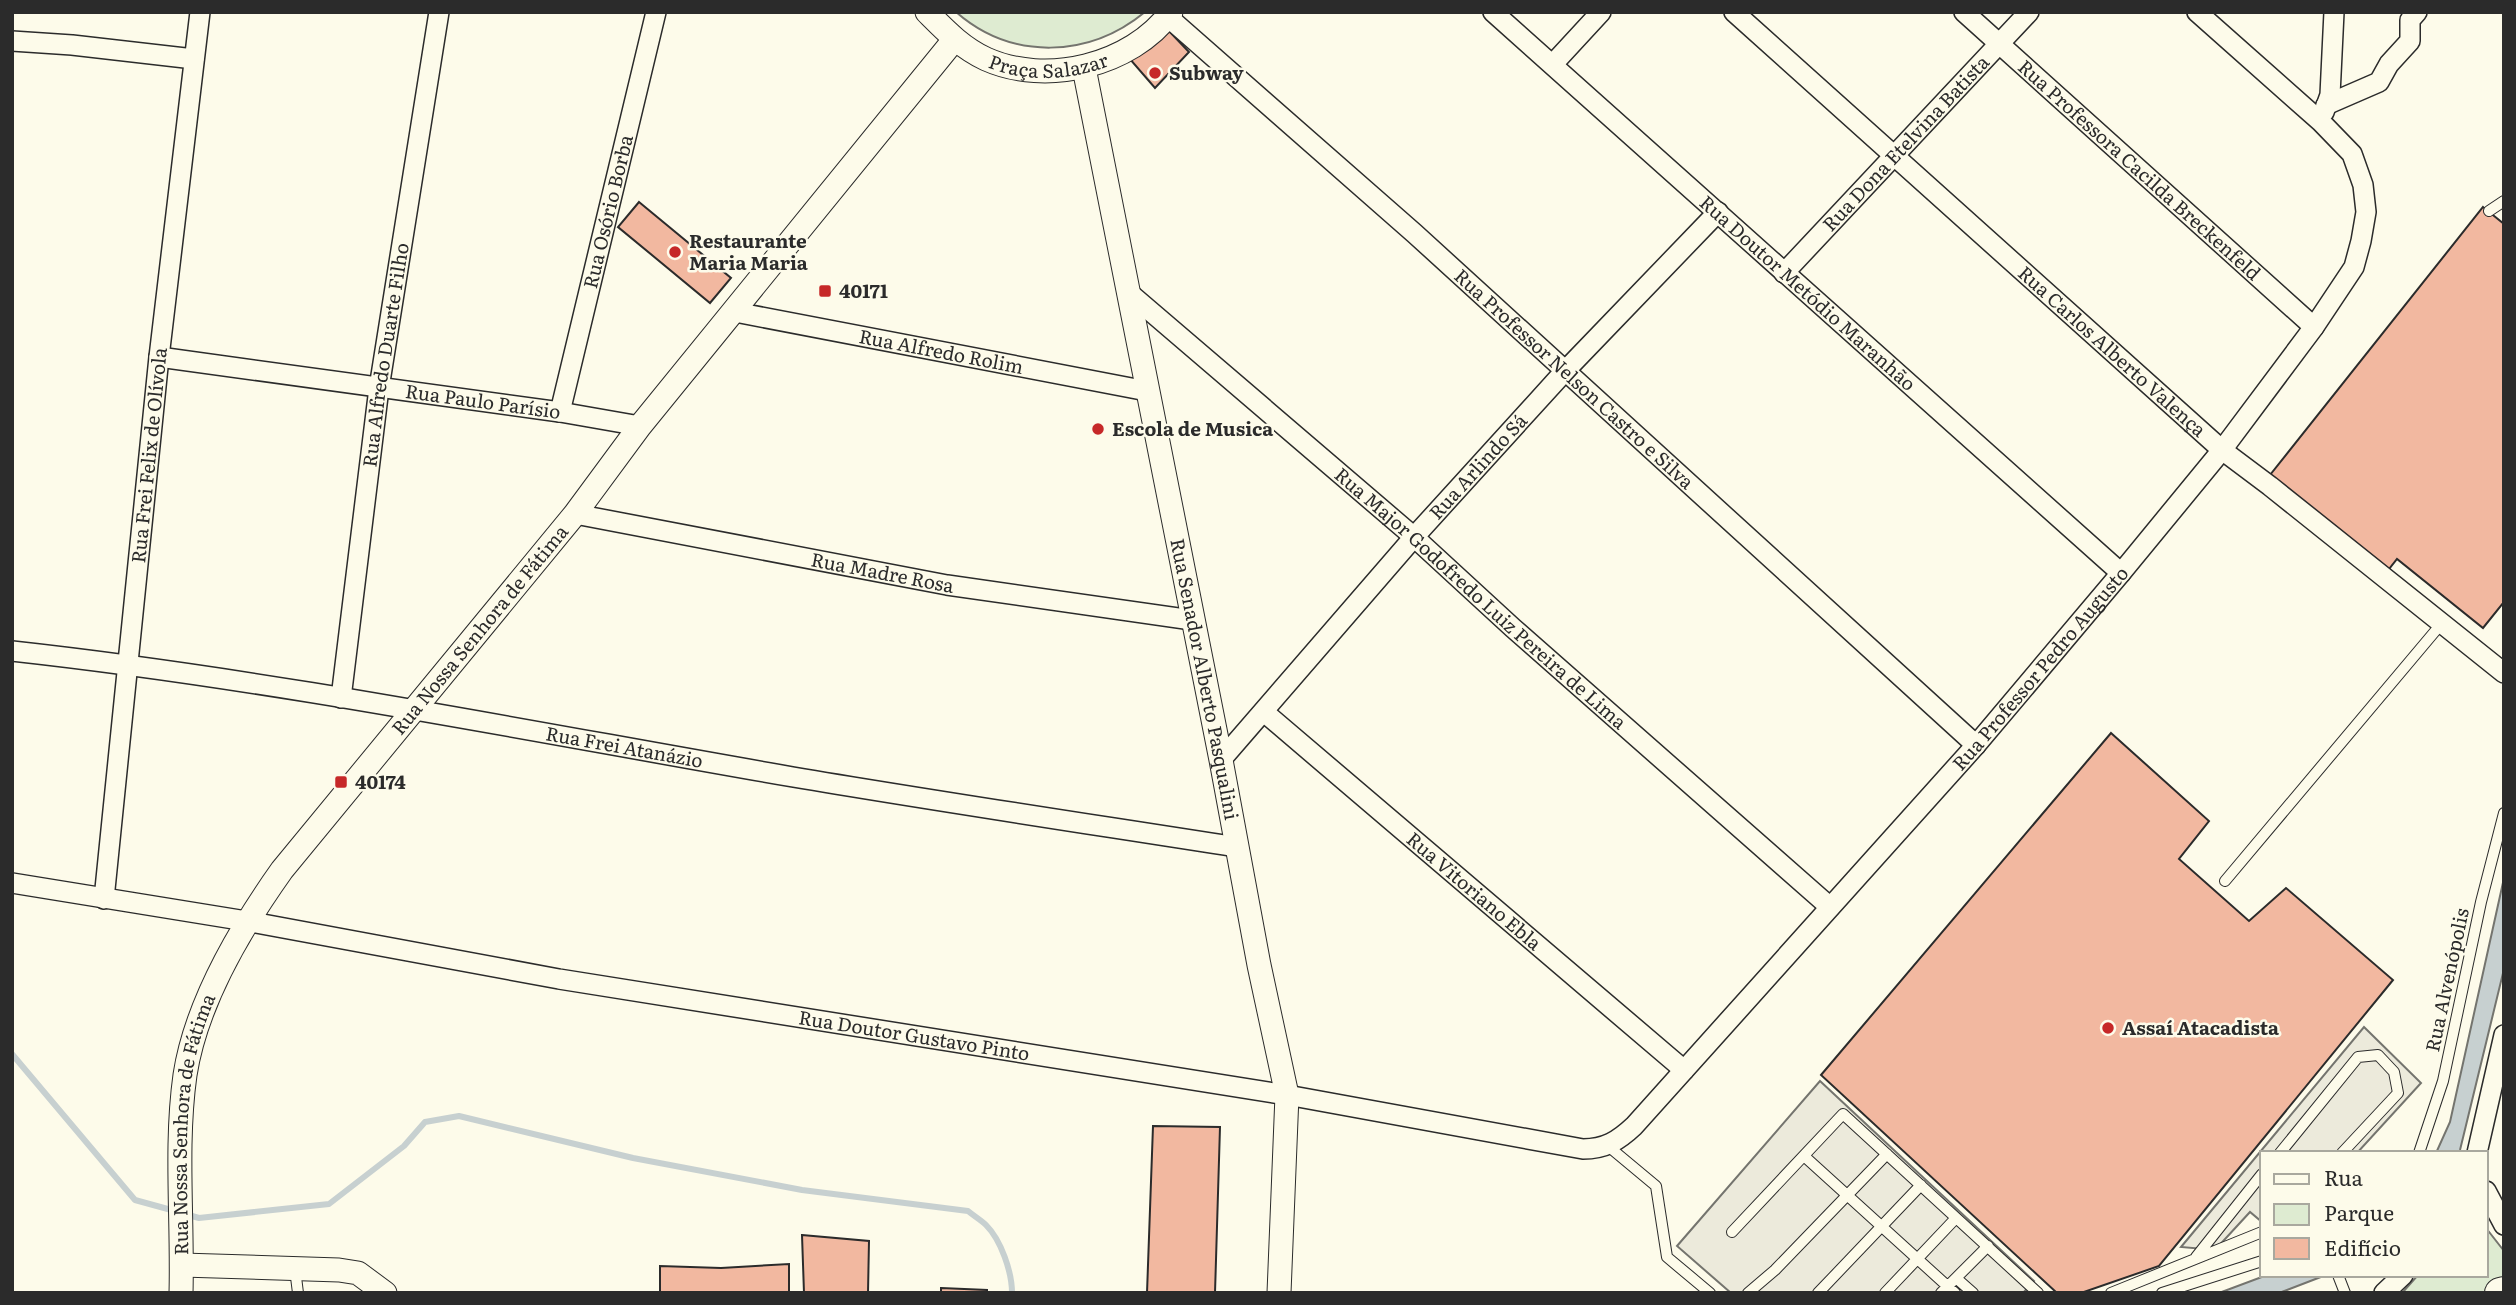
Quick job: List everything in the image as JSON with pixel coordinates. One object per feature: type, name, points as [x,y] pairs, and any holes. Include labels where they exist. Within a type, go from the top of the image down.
[{"type":"street","name":"Rua Frei Felix de Olívola","points":[[104,899],[159,356],[200,12]]},
{"type":"street","name":"Rua Alfredo Duarte Filho","points":[[341,698],[379,388],[439,12]]},
{"type":"street","name":"Rua Osório Borba","points":[[560,412],[656,12]]},
{"type":"street","name":"Praça Salazar","points":[[927,12],[954,40],[986,60],[1035,71],[1084,68],[1111,59],[1152,34],[1169,15]]},
{"type":"street","name":"Rua Doutor Metódio Maranhão","points":[[1493,12],[2121,573]]},
{"type":"street","points":[[1553,64],[1601,12]]},
{"type":"street","name":"Rua Carlos Alberto Valença","points":[[1734,12],[2222,450],[2504,673]]},
{"type":"street","name":"Rua Professora Cacilda Breckenfeld","points":[[1964,12],[2314,327]]},
{"type":"street","name":"Rua Dona Etelvina Batista","points":[[1784,273],[2001,45],[2029,12]]},
{"type":"street","name":"Rua Professor Pedro Augusto","points":[[1608,1146],[1634,1126],[1976,745],[2222,450],[2314,327],[2354,267],[2366,212],[2363,185],[2352,154],[2324,114],[2197,12]]},
{"type":"street","points":[[2324,114],[2332,75],[2334,12]]},
{"type":"street","points":[[2324,114],[2379,82],[2389,64],[2410,41],[2410,20],[2417,12]]},
{"type":"street","name":"Rua Professor Nelson Castro e Silva","points":[[1169,15],[1414,233],[1976,745]]},
{"type":"street","name":"Rua Nossa Senhora de Fátima","points":[[181,1293],[182,1119],[185,1074],[194,1036],[222,968],[246,921],[282,870],[575,514],[640,426],[954,40]]},
{"type":"street","points":[[12,41],[194,59]]},
{"type":"street","name":"Rua Senador Alberto Pasqualini","points":[[1084,68],[1221,760],[1236,848],[1287,1094],[1279,1293]]},
{"type":"street","name":"Rua Arlindo Sá","points":[[1221,760],[1414,537],[1564,372],[1718,212]]},
{"type":"street","name":"Rua Major Godofredo Luiz Pereira de Lima","points":[[1128,292],[1414,537],[1830,908]]},
{"type":"street","name":"Rua Alfredo Rolim","points":[[735,312],[1147,391]]},
{"type":"street","name":"Rua Paulo Parísio","points":[[159,356],[560,412],[640,426]]},
{"type":"street","name":"Rua Madre Rosa","points":[[575,514],[947,586],[1192,620]]},
{"type":"street","name":"Rua Frei Atanázio","points":[[12,651],[128,664],[341,698],[796,778],[1236,848]]},
{"type":"street","name":"Rua Vitoriano Ebla","points":[[1264,712],[1684,1070]]},
{"type":"street","name":"Rua Doutor Gustavo Pinto","points":[[12,883],[246,921],[559,979],[1287,1094],[1583,1149],[1608,1146]]},
{"type":"street","points":[[2477,1151],[2504,1035]]},
{"type":"street","points":[[2488,1195],[2504,1225]]},
{"type":"street","points":[[182,1257],[358,1273],[384,1293]]},
{"type":"street","points":[[2384,1293],[2401,1277]]},
{"type":"lane","points":[[2489,211],[2504,201]]},
{"type":"lane","points":[[2225,881],[2442,623]]},
{"type":"lane","name":"Rua Alvenópolis","points":[[2420,1151],[2443,1081],[2504,813]]},
{"type":"lane","points":[[2282,1151],[2358,1057],[2378,1055],[2394,1072],[2398,1093],[2345,1151]]},
{"type":"lane","points":[[1732,1232],[1843,1114],[2038,1293]]},
{"type":"lane","points":[[1608,1146],[1656,1186],[1667,1257],[1710,1293]]},
{"type":"lane","points":[[1748,1293],[1776,1270],[1887,1154]]},
{"type":"lane","points":[[1804,1156],[1950,1287],[1973,1293]]},
{"type":"lane","points":[[2195,1258],[2260,1177]]},
{"type":"lane","points":[[1818,1293],[1921,1185]]},
{"type":"lane","points":[[1885,1293],[1956,1218]]},
{"type":"lane","points":[[2112,1293],[2260,1233]]},
{"type":"lane","points":[[1950,1287],[1988,1247]]},
{"type":"lane","points":[[2162,1293],[2260,1262]]},
{"type":"lane","points":[[295,1268],[298,1293]]},
{"type":"green space","points":[[956,12],[1145,12],[1100,38],[1050,48],[1026,46],[1001,39],[978,28]]},
{"type":"green space","points":[[2488,1231],[2504,1251],[2504,1286],[2482,1293],[2402,1293],[2416,1277],[2488,1277]]},
{"type":"shaded area","points":[[2504,878],[2504,969],[2460,1150],[2437,1151],[2450,1122]]},
{"type":"shaded area","points":[[2364,1027],[2421,1083],[2359,1151],[2261,1151]]},
{"type":"shaded area","points":[[1820,1081],[2034,1281],[2023,1293],[1731,1293],[1677,1246]]},
{"type":"shaded area","points":[[2260,1152],[2260,1220],[2250,1212],[2215,1250],[2181,1247]]},
{"type":"shaded area","points":[[2262,1277],[2321,1277],[2279,1293],[2219,1293]]},
{"type":"building","name":"Subway","points":[[1169,31],[1189,52],[1155,88],[1129,58]]},
{"type":"building","name":"Restaurante Maria Maria","points":[[639,202],[731,278],[710,303],[618,227]]},
{"type":"building","points":[[2483,207],[2504,224],[2504,602],[2483,628],[2397,559],[2389,569],[2270,475]]},
{"type":"building","name":"Assaí Atacadista","points":[[2111,733],[2209,821],[2179,859],[2249,921],[2286,888],[2393,980],[2159,1266],[2081,1293],[2057,1293],[1821,1075]]},
{"type":"building","points":[[1153,1126],[1220,1127],[1215,1293],[1147,1293]]},
{"type":"building","points":[[802,1235],[869,1241],[868,1293],[804,1293]]},
{"type":"building","points":[[789,1264],[789,1293],[660,1293],[660,1266],[721,1268]]},
{"type":"building","points":[[941,1288],[987,1290],[987,1293],[941,1293]]},
{"type":"waterway","points":[[12,1054],[135,1200],[175,1211]]},
{"type":"waterway","points":[[185,1214],[199,1218],[329,1204],[404,1146],[425,1122],[459,1116],[633,1158],[802,1190],[968,1211],[986,1225],[1001,1248],[1008,1266],[1012,1293]]},
{"type":"place","name":"Subway","points":[[1155,73]]},
{"type":"place","name":"Restaurante Maria Maria","points":[[675,252]]},
{"type":"place","name":"40171","points":[[825,291]]},
{"type":"place","name":"Escola de Musica","points":[[1098,429]]},
{"type":"place","name":"40174","points":[[341,782]]},
{"type":"place","name":"Assaí Atacadista","points":[[2108,1028]]}]
